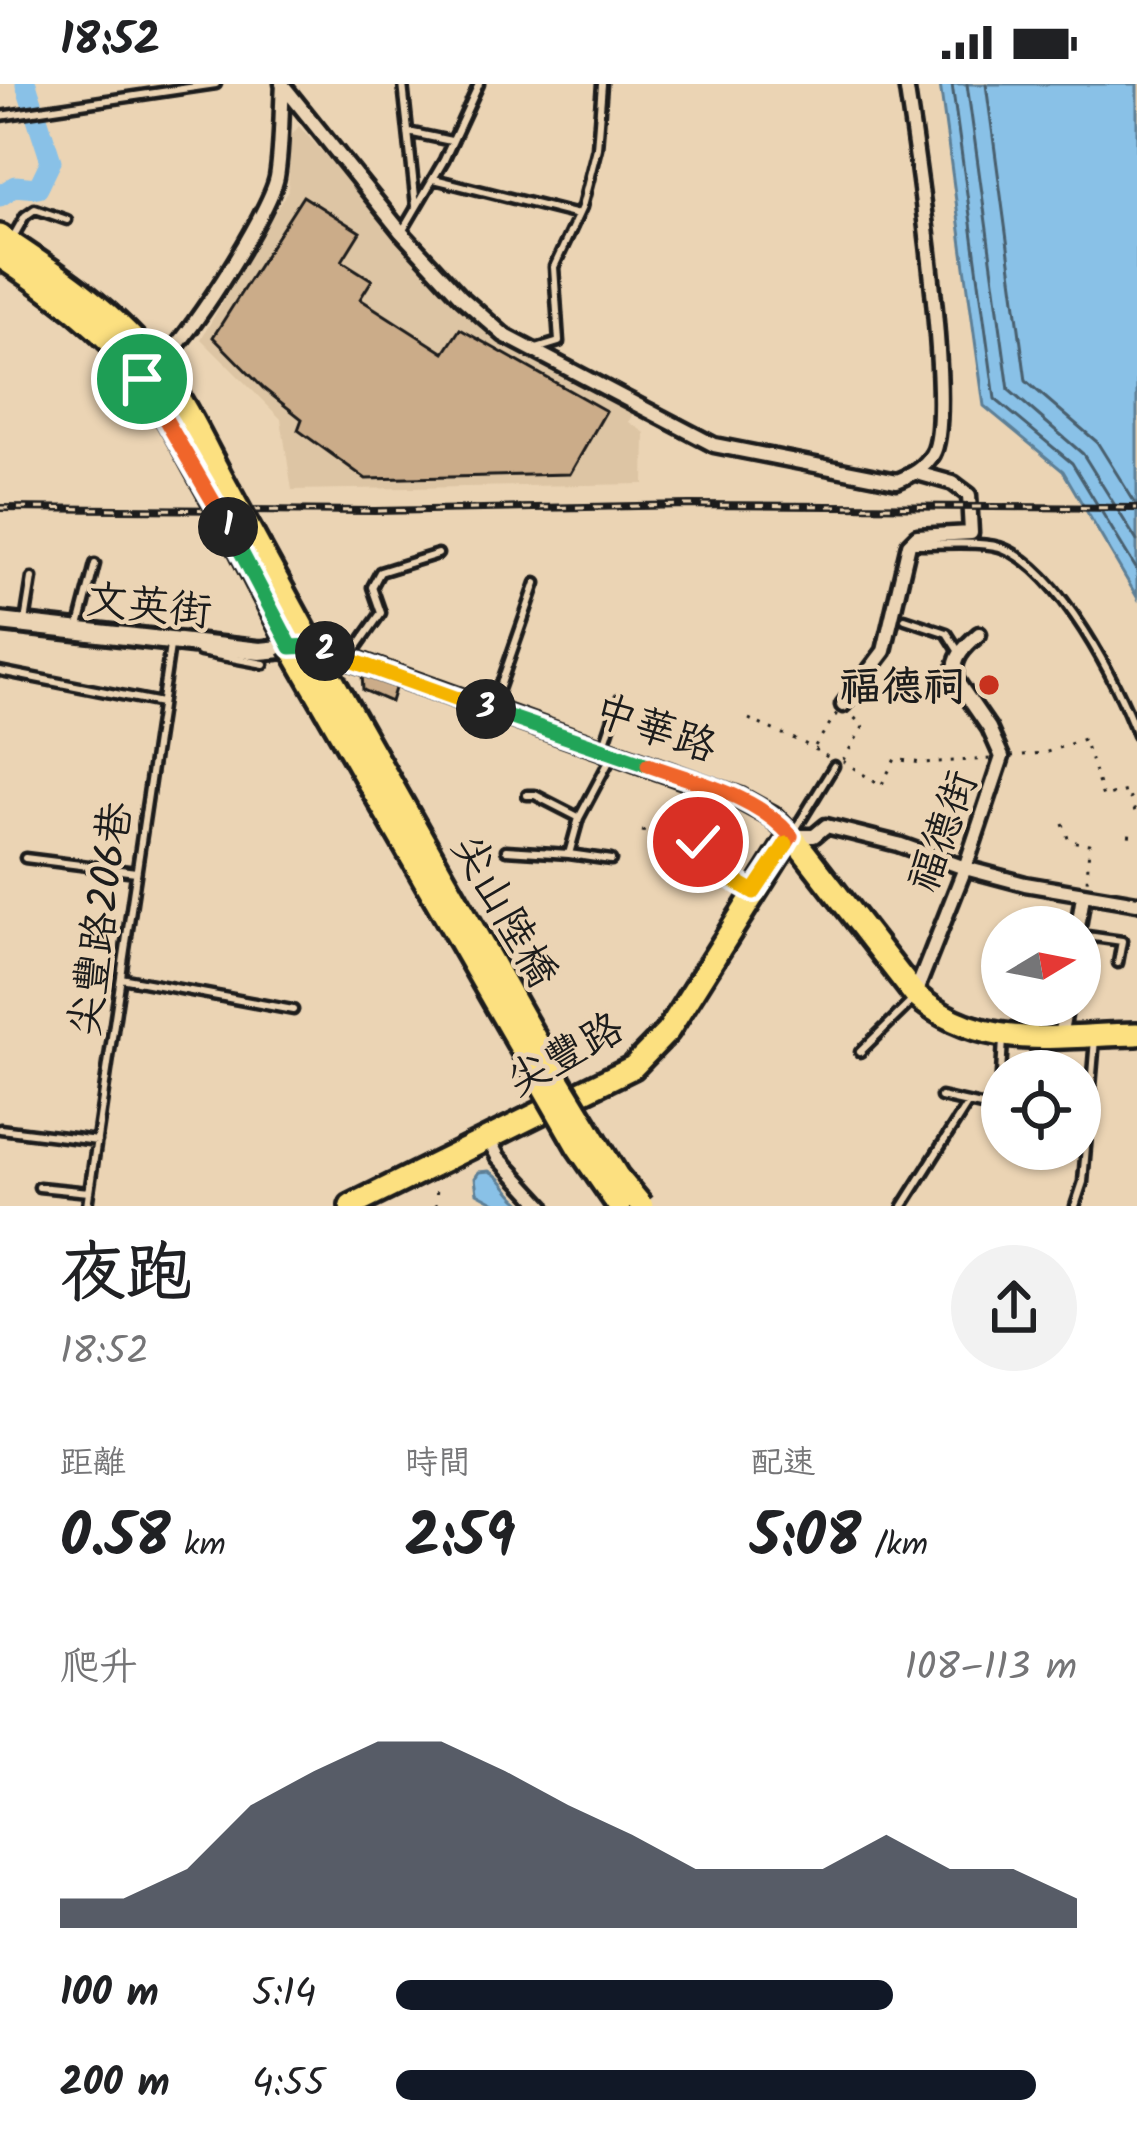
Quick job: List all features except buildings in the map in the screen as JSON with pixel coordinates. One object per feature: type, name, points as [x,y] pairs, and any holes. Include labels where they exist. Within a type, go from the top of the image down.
[{"type":"main road","points":[[9,249],[79,302],[117,348],[150,373],[302,647]]},
{"type":"main road","name":"尖山陸橋","points":[[302,647],[567,1128],[619,1206]]},
{"type":"main road","name":"尖山陸橋","points":[[302,647],[617,1176],[642,1206]]},
{"type":"main road","name":"尖豐路","points":[[351,1206],[633,1067],[654,1048],[791,836]]},
{"type":"main road","name":"中華路","points":[[791,836],[915,995],[938,1015],[963,1028],[1004,1035],[1129,1034]]},
{"type":"street","points":[[283,84],[402,232],[461,297],[504,335],[714,446],[897,481],[917,473],[935,452],[940,425],[929,267],[905,84]]},
{"type":"street","points":[[150,373],[184,341],[266,205],[276,179],[283,84]]},
{"type":"street","points":[[843,705],[884,651],[909,544],[917,536],[971,533],[969,495],[953,483],[917,473]]},
{"type":"street","name":"文英街","points":[[0,622],[260,651],[302,647]]},
{"type":"street","points":[[959,652],[979,634]]},
{"type":"street","name":"中華路","points":[[302,647],[739,798],[772,816],[791,836]]},
{"type":"street","name":"福德街","points":[[915,995],[1002,758],[989,728],[956,680],[959,652]]},
{"type":"street","points":[[791,836],[814,836],[826,826],[965,868],[1083,896],[1137,903]]},
{"type":"street","points":[[1082,906],[1083,896]]},
{"type":"street","points":[[1060,1036],[1062,1026]]},
{"type":"street","points":[[488,1138],[498,1157],[543,1206]]},
{"type":"lane","points":[[134,84],[137,97]]},
{"type":"lane","points":[[0,116],[216,84]]},
{"type":"lane","points":[[403,84],[417,208]]},
{"type":"lane","points":[[402,232],[434,179],[479,84]]},
{"type":"lane","points":[[532,351],[559,342],[554,267],[578,215],[597,148],[602,84]]},
{"type":"lane","points":[[411,132],[451,141]]},
{"type":"lane","points":[[434,179],[578,215]]},
{"type":"lane","points":[[9,249],[25,216],[35,209],[67,220]]},
{"type":"lane","points":[[909,544],[1004,548],[1032,569],[1076,617],[1118,684],[1137,735]]},
{"type":"lane","points":[[347,660],[381,613],[372,587],[380,572],[438,554]]},
{"type":"lane","points":[[78,633],[95,564]]},
{"type":"lane","points":[[24,626],[32,578]]},
{"type":"lane","points":[[492,711],[536,583]]},
{"type":"lane","points":[[905,619],[947,633],[959,652]]},
{"type":"lane","points":[[170,641],[177,648],[264,664]]},
{"type":"lane","name":"尖豐路206巷","points":[[87,1206],[170,641]]},
{"type":"lane","points":[[0,671],[161,703]]},
{"type":"lane","points":[[569,854],[608,751],[619,700]]},
{"type":"lane","points":[[791,836],[834,766]]},
{"type":"lane","points":[[527,796],[536,795],[579,818]]},
{"type":"lane","points":[[506,850],[611,860]]},
{"type":"lane","points":[[25,858],[136,872]]},
{"type":"lane","points":[[1101,936],[1122,941],[1118,963]]},
{"type":"lane","points":[[121,979],[293,1010]]},
{"type":"lane","points":[[860,1052],[915,995]]},
{"type":"lane","points":[[941,1097],[999,1110],[1004,1035]]},
{"type":"lane","points":[[1075,1206],[1082,1182],[1095,1035]]},
{"type":"lane","points":[[903,1206],[968,1103]]},
{"type":"lane","points":[[0,1130],[97,1141]]},
{"type":"lane","points":[[39,1187],[89,1192]]},
{"type":"path","points":[[749,719],[815,746],[838,768],[862,727],[843,705],[815,746]]},
{"type":"path","points":[[842,761],[881,786],[895,758],[958,763],[1045,753],[1084,739],[1103,797],[1127,791],[1137,817]]},
{"type":"path","points":[[1063,824],[1069,841],[1089,844],[1090,873],[1083,896]]},
{"type":"path","points":[[642,831],[698,842],[697,856],[704,863],[754,892]]},
{"type":"path","points":[[1128,836],[1137,836]]},
{"type":"path","points":[[436,1181],[436,1206]]},
{"type":"shaded area","points":[[299,126],[462,308],[520,354],[633,412],[629,422],[645,433],[644,484],[292,490],[281,419],[201,339],[288,190],[291,136]]},
{"type":"water","points":[[940,84],[1137,84],[1137,597],[1063,471],[984,406]]},
{"type":"water","points":[[489,1171],[526,1206],[501,1206],[477,1193],[475,1178]]},
{"type":"waterway","points":[[0,196],[15,186],[38,188],[51,161],[26,84]]},
{"type":"railway","points":[[0,508],[1137,508]]},
{"type":"place","name":"福德祠","points":[[989,685]]},
{"type":"route","points":[[142,379],[209,491],[291,647],[313,646],[739,798],[772,816],[791,836],[754,892],[704,863],[697,856],[698,842]]}]
